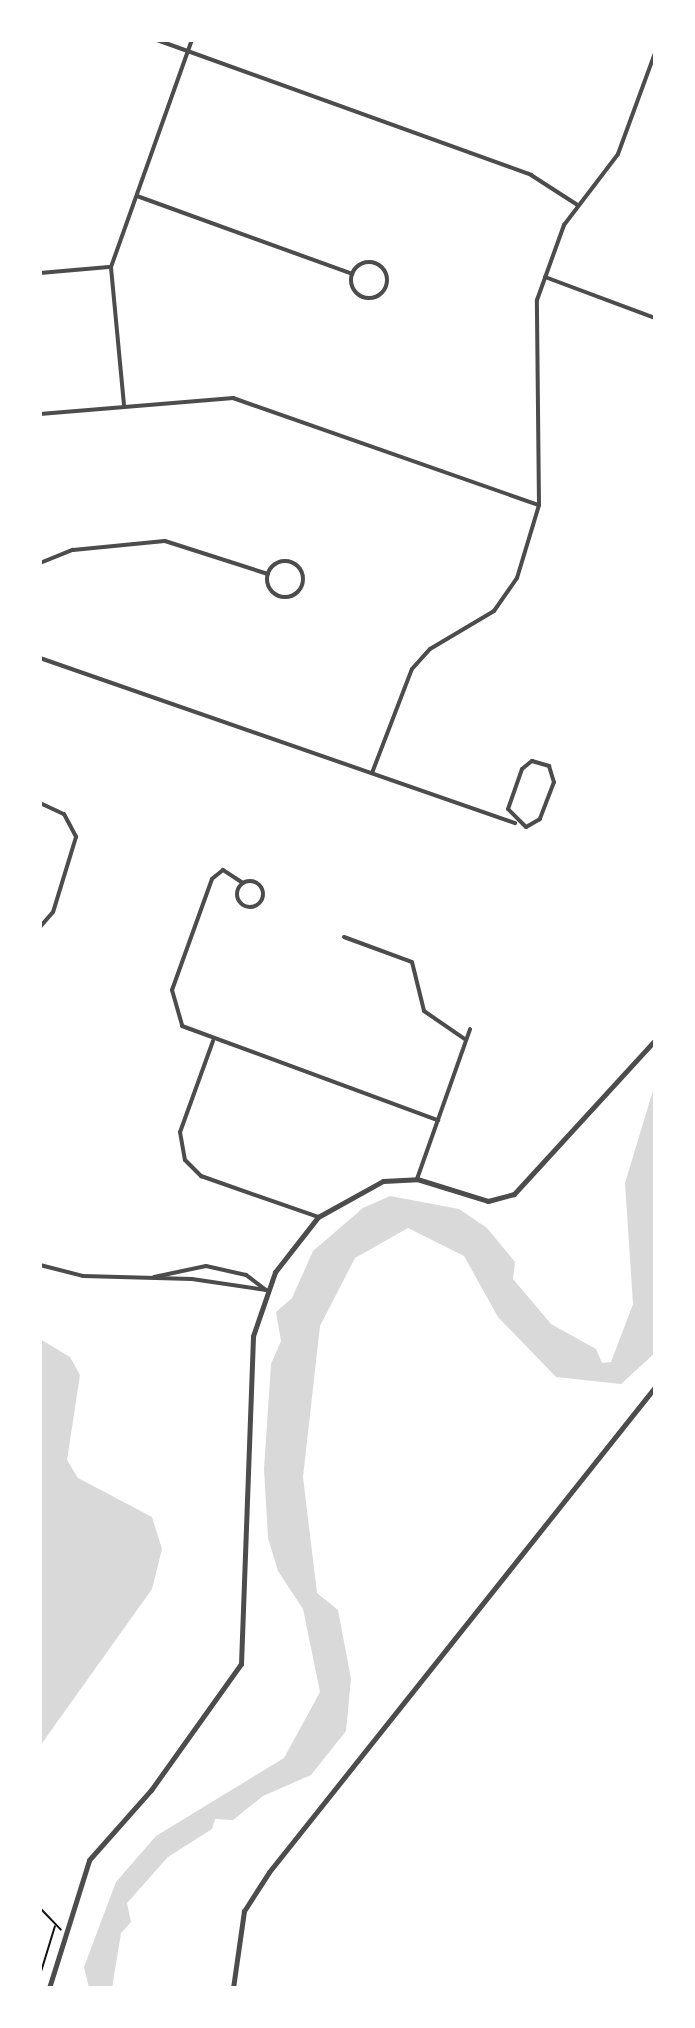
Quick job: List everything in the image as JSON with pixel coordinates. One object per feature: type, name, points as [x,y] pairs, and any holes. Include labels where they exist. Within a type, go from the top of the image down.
[{"type":"street","points":[[157,40],[531,175],[576,204]]},
{"type":"street","points":[[124,405],[111,267],[192,40]]},
{"type":"street","points":[[372,773],[412,669],[511,591],[539,505],[542,365],[535,312],[545,277],[576,204],[618,154],[655,53]]},
{"type":"street","points":[[137,196],[352,274],[360,295],[377,295],[385,286],[376,264],[364,263],[352,274]]},
{"type":"street","points":[[40,273],[111,267]]},
{"type":"street","points":[[545,277],[655,318]]},
{"type":"street","points":[[40,414],[233,398],[539,505]]},
{"type":"street","points":[[40,563],[73,550],[165,541],[268,574]]},
{"type":"street","points":[[280,562],[292,563],[301,586],[282,597],[268,586],[268,574],[280,562]]},
{"type":"street","points":[[40,658],[515,823],[540,819],[554,777],[544,762],[522,769],[508,809],[515,823]]},
{"type":"street","points":[[40,803],[64,814],[76,837],[53,912],[40,927]]},
{"type":"street","points":[[243,883],[240,902],[256,906],[262,888],[243,883],[223,870],[214,874],[172,990],[182,1026],[213,1041],[438,1120]]},
{"type":"street","points":[[344,937],[412,962],[424,1011],[466,1040]]},
{"type":"street","points":[[417,1179],[470,1029]]},
{"type":"street","points":[[49,1988],[89,1860],[151,1790],[241,1664],[248,1626],[245,1451],[253,1336],[266,1290],[318,1217],[370,1185],[417,1179],[488,1201],[514,1194],[655,1040]]},
{"type":"street","points":[[213,1041],[180,1132],[185,1160],[201,1176],[318,1217]]},
{"type":"street","points":[[40,1265],[83,1276],[154,1277],[266,1290]]},
{"type":"street","points":[[154,1277],[206,1266],[246,1275],[266,1290]]},
{"type":"street","points":[[233,1988],[244,1911],[269,1872],[655,1387]]},
{"type":"path","points":[[40,1908],[65,1933]]},
{"type":"path","points":[[40,1975],[55,1926]]},
{"type":"shaded area","points":[[655,1084],[655,1353],[621,1384],[556,1377],[498,1317],[464,1256],[408,1228],[355,1258],[320,1326],[303,1477],[317,1593],[338,1610],[351,1679],[346,1731],[311,1775],[263,1796],[233,1820],[215,1819],[212,1829],[168,1857],[127,1903],[131,1922],[121,1933],[112,1988],[89,1988],[84,1967],[116,1882],[156,1836],[284,1758],[320,1692],[303,1609],[278,1571],[268,1538],[264,1469],[271,1364],[281,1341],[276,1312],[292,1298],[313,1251],[363,1208],[390,1196],[459,1209],[487,1228],[515,1262],[513,1279],[551,1324],[596,1349],[602,1363],[611,1362],[633,1304],[625,1183]]},
{"type":"shaded area","points":[[40,1339],[70,1357],[80,1375],[67,1460],[78,1478],[152,1517],[162,1549],[152,1589],[40,1746]]}]
